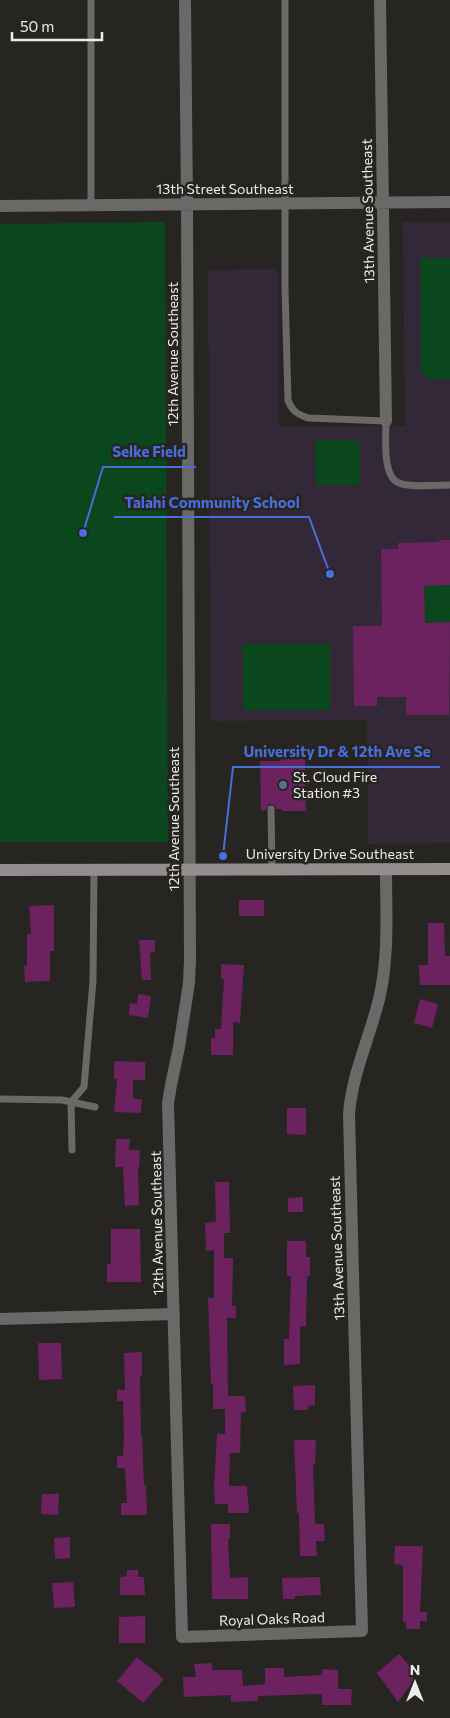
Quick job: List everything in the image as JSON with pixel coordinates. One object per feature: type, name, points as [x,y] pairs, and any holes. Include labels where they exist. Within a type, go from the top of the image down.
[{"type":"street","name":"12th Avenue Southeast","points":[[182,1637],[168,1103],[189,983],[185,0]]},
{"type":"street","name":"13th Avenue Southeast","points":[[380,0],[386,421]]},
{"type":"street","name":"13th Street Southeast","points":[[0,206],[450,202]]},
{"type":"street","name":"13th Avenue Southeast","points":[[362,1631],[349,1114],[353,1084],[382,983],[386,950],[386,869]]},
{"type":"street","name":"University Drive Southeast","points":[[0,870],[450,869]]},
{"type":"street","points":[[0,1319],[174,1314]]},
{"type":"street","name":"Royal Oaks Road","points":[[182,1637],[362,1631]]},
{"type":"lane","points":[[91,0],[91,205]]},
{"type":"lane","points":[[285,0],[286,382],[291,409],[297,414],[308,418],[386,421],[388,466],[391,477],[398,483],[403,484],[450,485]]},
{"type":"lane","points":[[271,810],[272,869]]},
{"type":"lane","points":[[72,1150],[71,1102],[84,1087],[93,982],[94,870]]},
{"type":"lane","points":[[0,1099],[62,1100],[95,1106]]},
{"type":"shaded area","points":[[403,222],[450,222],[450,843],[368,844],[367,720],[211,721],[208,270],[278,269],[279,427],[405,426]]},
{"type":"green space","points":[[165,222],[168,842],[0,842],[0,224]]},
{"type":"green space","points":[[420,258],[450,258],[450,379],[429,379],[421,371]]},
{"type":"green space","points":[[359,440],[360,485],[316,485],[315,441]]},
{"type":"green space","points":[[450,585],[450,622],[425,623],[424,586]]},
{"type":"green space","points":[[243,644],[330,644],[330,710],[243,710]]},
{"type":"building","points":[[439,540],[450,540],[450,585],[424,586],[425,623],[450,622],[449,715],[406,715],[406,697],[377,697],[377,706],[354,706],[353,626],[382,626],[381,549],[398,549],[398,543],[439,542]]},
{"type":"building","name":"St. Cloud Fire Station #3","points":[[281,752],[305,752],[306,811],[282,811],[282,809],[276,809],[271,804],[268,805],[266,810],[261,810],[260,761],[281,761]]},
{"type":"building","points":[[239,900],[264,900],[264,916],[239,916]]},
{"type":"building","points":[[54,905],[54,951],[50,951],[50,981],[25,982],[24,966],[27,966],[27,934],[31,934],[29,906]]},
{"type":"building","points":[[428,923],[444,923],[445,956],[450,956],[450,985],[420,985],[419,965],[428,965]]},
{"type":"building","points":[[139,940],[155,940],[155,952],[150,953],[151,980],[142,980]]},
{"type":"building","points":[[221,964],[244,965],[240,1023],[233,1022],[233,1055],[211,1055],[211,1038],[215,1038],[215,1029],[221,1029],[224,979],[221,979]]},
{"type":"building","points":[[138,994],[151,996],[148,1018],[129,1015],[130,1003],[137,1004]]},
{"type":"building","points":[[420,999],[438,1004],[432,1028],[414,1023]]},
{"type":"building","points":[[114,1061],[145,1062],[145,1080],[133,1080],[133,1099],[142,1099],[141,1113],[114,1112],[117,1079],[114,1079]]},
{"type":"building","points":[[287,1108],[306,1108],[306,1135],[287,1134]]},
{"type":"building","points":[[116,1139],[130,1139],[129,1150],[140,1150],[138,1167],[139,1205],[125,1206],[123,1167],[115,1167]]},
{"type":"building","points":[[215,1182],[229,1182],[230,1233],[224,1233],[224,1258],[233,1258],[232,1306],[236,1306],[236,1318],[227,1318],[228,1396],[245,1396],[246,1412],[241,1412],[240,1453],[230,1453],[229,1486],[247,1486],[249,1513],[228,1513],[228,1504],[215,1504],[214,1486],[217,1434],[225,1434],[225,1409],[213,1409],[208,1298],[214,1298],[214,1250],[206,1251],[205,1223],[216,1222]]},
{"type":"building","points":[[303,1197],[303,1212],[288,1212],[288,1198]]},
{"type":"building","points":[[111,1229],[140,1229],[141,1282],[107,1282],[107,1264],[111,1264]]},
{"type":"building","points":[[287,1241],[306,1241],[306,1257],[310,1257],[310,1276],[307,1276],[306,1326],[300,1326],[300,1364],[284,1365],[284,1339],[289,1339],[291,1276],[287,1276]]},
{"type":"building","points":[[38,1343],[61,1343],[62,1379],[39,1380]]},
{"type":"building","points":[[142,1352],[142,1375],[140,1376],[141,1436],[147,1515],[121,1515],[121,1503],[127,1503],[125,1468],[117,1468],[117,1456],[123,1456],[124,1437],[123,1401],[117,1401],[117,1390],[125,1390],[124,1353]]},
{"type":"building","points":[[315,1385],[315,1405],[308,1406],[308,1410],[294,1410],[293,1386]]},
{"type":"building","points":[[294,1440],[316,1440],[315,1464],[313,1464],[315,1524],[324,1524],[325,1541],[316,1541],[317,1556],[300,1556]]},
{"type":"building","points":[[42,1494],[59,1494],[58,1515],[41,1514]]},
{"type":"building","points":[[211,1524],[230,1524],[230,1539],[228,1539],[230,1578],[248,1577],[248,1599],[212,1599]]},
{"type":"building","points":[[70,1537],[70,1558],[55,1559],[54,1538]]},
{"type":"building","points":[[395,1546],[423,1546],[420,1612],[427,1612],[427,1621],[420,1621],[420,1629],[406,1629],[406,1622],[403,1622],[403,1565],[394,1564]]},
{"type":"building","points":[[127,1570],[138,1570],[138,1577],[144,1577],[145,1595],[120,1595],[120,1577],[127,1576]]},
{"type":"building","points":[[320,1577],[321,1595],[295,1596],[295,1599],[283,1599],[282,1578]]},
{"type":"building","points":[[73,1582],[75,1607],[54,1608],[52,1583]]},
{"type":"building","points":[[145,1616],[145,1643],[119,1643],[119,1617]]},
{"type":"building","points":[[399,1654],[418,1675],[398,1702],[377,1673]]},
{"type":"building","points":[[137,1657],[164,1679],[143,1703],[117,1681]]},
{"type":"building","points":[[212,1663],[212,1670],[242,1670],[243,1686],[265,1684],[265,1668],[284,1668],[284,1677],[322,1675],[322,1669],[338,1670],[338,1689],[352,1689],[351,1705],[322,1705],[322,1694],[258,1696],[258,1701],[231,1702],[231,1695],[184,1697],[183,1677],[196,1677],[194,1664]]},
{"type":"place","name":"Selke Field","points":[[83,533]]},
{"type":"place","name":"Talahi Community School","points":[[330,574]]},
{"type":"place","name":"St. Cloud Fire Station #3","points":[[283,785]]},
{"type":"place","name":"University Dr & 12th Ave Se","points":[[223,856]]}]
